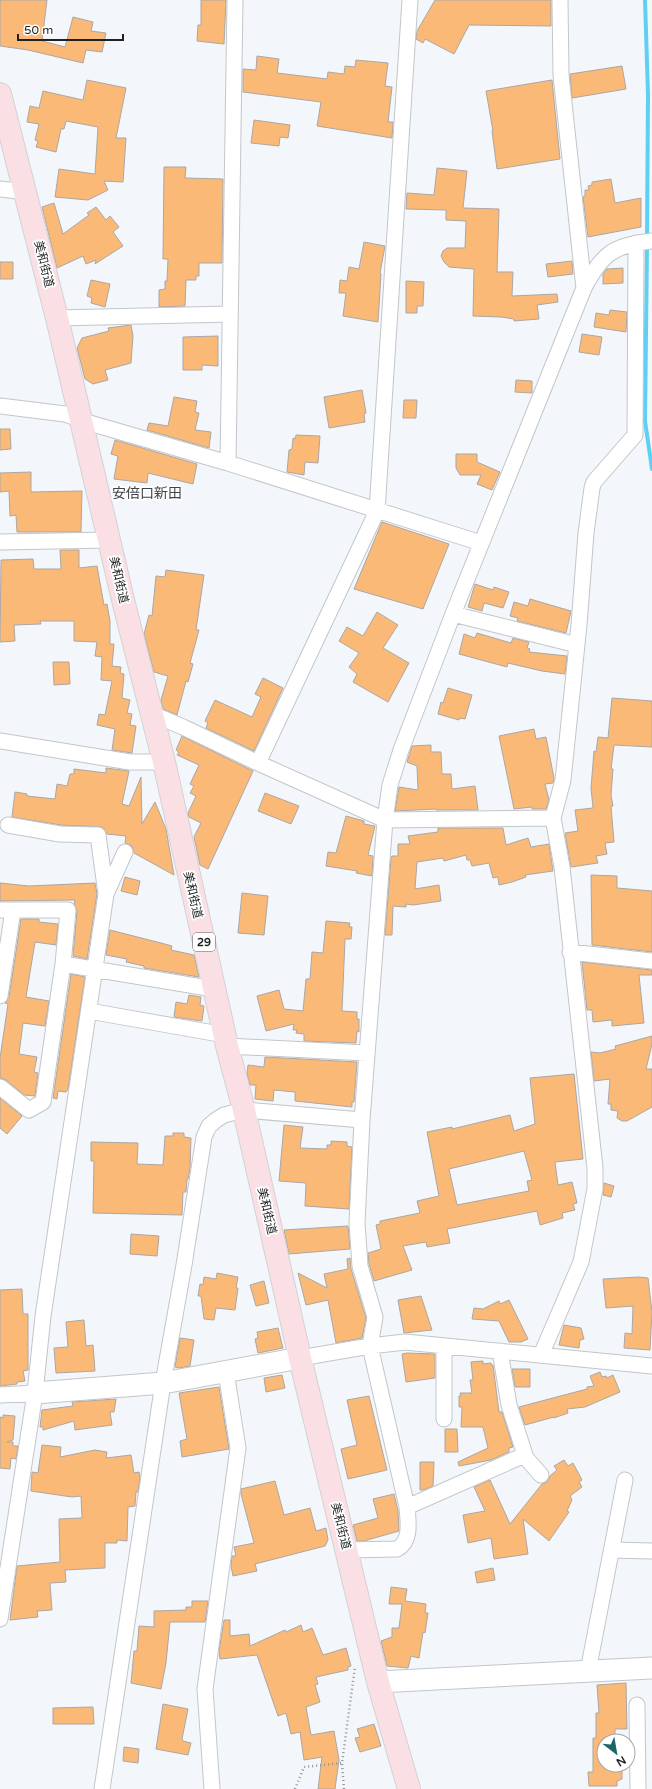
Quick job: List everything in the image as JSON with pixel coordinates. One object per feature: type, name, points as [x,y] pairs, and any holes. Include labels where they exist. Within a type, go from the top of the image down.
[{"type":"main road","name":"美和街道","points":[[0,94],[57,318],[150,713],[164,762],[214,989],[244,1110],[300,1358],[346,1550],[378,1682],[409,1789]]},
{"type":"street","points":[[228,462],[235,0]]},
{"type":"street","points":[[258,763],[377,511],[410,0]]},
{"type":"street","points":[[560,0],[561,75],[584,288]]},
{"type":"street","points":[[0,189],[26,192]]},
{"type":"street","points":[[346,1550],[397,1549],[402,1546],[409,1528],[407,1507],[370,1346],[375,1317],[360,1266],[357,1223],[367,1052],[385,820],[390,785],[400,750],[453,614],[584,288],[595,268],[610,254],[624,246],[652,241]]},
{"type":"street","points":[[541,1355],[580,1262],[595,1189],[595,1168],[570,952],[562,867],[553,818],[563,780],[577,645],[586,533],[592,488],[594,482],[635,435],[636,243]]},
{"type":"street","points":[[57,318],[230,314]]},
{"type":"street","points":[[0,406],[65,414],[93,424],[228,462],[481,544]]},
{"type":"street","points":[[0,542],[110,540]]},
{"type":"street","points":[[453,614],[577,645]]},
{"type":"street","points":[[150,713],[385,820],[553,818]]},
{"type":"street","points":[[0,741],[130,762],[164,762]]},
{"type":"street","points":[[0,1619],[35,1393],[43,1316],[106,894],[98,835],[60,834],[8,825]]},
{"type":"street","points":[[106,894],[125,852]]},
{"type":"street","points":[[0,996],[6,910],[68,910],[63,964],[43,1102],[29,1110],[0,1087]]},
{"type":"street","points":[[570,952],[652,961]]},
{"type":"street","points":[[63,964],[214,989]]},
{"type":"street","points":[[89,1011],[226,1040],[367,1052]]},
{"type":"street","points":[[102,1789],[163,1383],[184,1265],[204,1137],[209,1126],[216,1120],[224,1115],[244,1110],[362,1120]]},
{"type":"street","points":[[0,1395],[163,1383],[370,1346],[405,1342],[652,1366]]},
{"type":"street","points":[[444,1346],[444,1419]]},
{"type":"street","points":[[500,1351],[509,1405],[526,1458],[541,1475]]},
{"type":"street","points":[[212,1789],[205,1689],[238,1448],[226,1372]]},
{"type":"street","points":[[407,1507],[520,1457],[526,1458]]},
{"type":"street","points":[[588,1672],[625,1480]]},
{"type":"street","points":[[612,1550],[652,1550]]},
{"type":"street","points":[[378,1682],[652,1668]]},
{"type":"street","points":[[637,1705],[638,1789]]},
{"type":"path","points":[[344,1789],[342,1763],[354,1671],[358,1658],[370,1649]]},
{"type":"path","points":[[295,1789],[304,1767],[342,1763]]},
{"type":"building","points":[[0,0],[47,0],[42,41],[65,47],[73,17],[93,22],[91,31],[106,33],[102,52],[86,50],[83,63],[28,50],[0,46]]},
{"type":"building","points":[[201,0],[226,0],[224,44],[197,41],[198,25],[201,25]]},
{"type":"building","points":[[435,0],[551,0],[551,26],[469,25],[454,54],[425,39],[423,43],[416,39],[417,31]]},
{"type":"building","points":[[257,56],[279,59],[277,73],[327,79],[328,72],[344,74],[345,66],[355,67],[356,60],[388,63],[385,86],[392,87],[388,122],[393,122],[392,138],[317,126],[321,102],[243,92],[243,69],[256,70]]},
{"type":"building","points":[[622,66],[626,89],[572,98],[570,74]]},
{"type":"building","points":[[87,80],[126,88],[116,138],[126,138],[123,182],[104,181],[108,190],[88,200],[55,197],[59,169],[95,174],[98,127],[66,121],[64,129],[61,129],[56,152],[36,147],[38,141],[35,140],[39,124],[27,122],[30,106],[39,108],[43,91],[83,100]]},
{"type":"building","points":[[552,80],[560,159],[497,169],[493,131],[486,91]]},
{"type":"building","points":[[254,120],[290,125],[288,138],[280,137],[279,146],[251,143]]},
{"type":"building","points":[[164,167],[186,167],[185,178],[223,179],[222,263],[199,263],[199,276],[196,276],[196,280],[186,280],[185,306],[159,307],[159,290],[165,289],[168,259],[163,259]]},
{"type":"building","points":[[437,168],[467,171],[463,208],[499,209],[497,272],[513,272],[512,296],[557,294],[558,302],[537,305],[539,319],[514,321],[514,319],[501,317],[473,316],[474,269],[449,267],[441,256],[443,251],[447,248],[465,248],[466,221],[446,220],[446,210],[406,209],[407,193],[434,195]]},
{"type":"building","points":[[611,179],[615,203],[641,198],[641,227],[588,237],[583,197],[585,196],[585,190],[589,190],[588,186],[592,185],[592,182]]},
{"type":"building","points":[[54,203],[63,234],[89,215],[87,213],[96,207],[106,220],[110,216],[119,227],[113,232],[123,246],[95,264],[96,260],[86,264],[83,256],[57,268],[42,207]]},
{"type":"building","points":[[364,242],[385,246],[380,273],[378,322],[343,316],[346,293],[339,293],[340,280],[347,281],[349,267],[359,269]]},
{"type":"building","points":[[572,261],[573,274],[548,277],[546,264]]},
{"type":"building","points":[[0,262],[13,262],[13,279],[0,279]]},
{"type":"building","points":[[623,268],[623,283],[603,284],[603,274],[607,269]]},
{"type":"building","points":[[91,280],[110,284],[105,307],[91,303],[92,298],[87,296]]},
{"type":"building","points":[[406,281],[424,282],[423,306],[417,306],[417,313],[406,313]]},
{"type":"building","points":[[610,310],[627,312],[626,332],[594,327],[596,313],[609,315]]},
{"type":"building","points":[[131,325],[133,336],[131,363],[105,370],[108,380],[93,384],[85,379],[77,348],[82,338],[109,331],[108,328]]},
{"type":"building","points":[[582,334],[602,337],[599,355],[579,352]]},
{"type":"building","points":[[218,336],[218,366],[202,365],[202,370],[183,370],[183,337]]},
{"type":"building","points":[[516,380],[532,381],[532,393],[515,392]]},
{"type":"building","points":[[362,390],[366,413],[364,414],[365,422],[329,428],[324,397]]},
{"type":"building","points":[[174,397],[197,401],[195,412],[199,413],[195,430],[211,432],[209,448],[147,430],[149,423],[168,426]]},
{"type":"building","points":[[404,400],[417,400],[416,418],[403,418]]},
{"type":"building","points":[[0,429],[10,429],[11,449],[0,450]]},
{"type":"building","points":[[296,435],[320,436],[318,463],[305,462],[304,475],[287,472],[289,450],[292,449],[293,438],[295,439]]},
{"type":"building","points":[[115,440],[197,464],[193,484],[148,473],[147,483],[114,479],[118,456],[111,454]]},
{"type":"building","points":[[456,454],[477,454],[477,462],[500,472],[492,490],[477,484],[481,475],[460,475],[456,468]]},
{"type":"building","points":[[31,472],[31,492],[82,491],[81,532],[17,532],[16,515],[10,516],[9,491],[0,492],[0,473]]},
{"type":"building","points":[[382,522],[449,544],[423,609],[354,589]]},
{"type":"building","points":[[60,550],[79,550],[79,568],[97,566],[104,605],[107,604],[110,621],[110,644],[114,644],[112,666],[121,667],[120,673],[124,674],[122,698],[130,700],[127,713],[132,714],[130,725],[136,726],[132,753],[112,750],[115,729],[97,725],[99,714],[105,715],[112,681],[101,680],[102,657],[95,656],[97,642],[74,641],[74,621],[40,621],[41,624],[14,625],[15,641],[0,642],[1,560],[33,559],[34,569],[61,569]]},
{"type":"building","points":[[166,570],[204,575],[196,630],[199,630],[190,663],[193,664],[188,682],[186,681],[177,715],[163,709],[161,700],[168,676],[154,672],[144,634],[149,615],[152,616],[156,576],[165,577]]},
{"type":"building","points":[[475,584],[493,590],[494,587],[509,592],[503,608],[484,603],[482,611],[468,607]]},
{"type":"building","points":[[530,599],[571,611],[566,633],[517,621],[518,618],[510,616],[514,602],[528,606]]},
{"type":"building","points":[[377,612],[398,625],[383,648],[409,663],[388,702],[353,682],[357,674],[349,667],[359,653],[339,641],[347,627],[363,636]]},
{"type":"building","points":[[477,633],[511,643],[513,638],[529,642],[527,648],[530,649],[529,652],[567,656],[565,674],[542,671],[508,663],[507,667],[459,654],[464,634],[475,638]]},
{"type":"building","points":[[53,662],[69,662],[70,684],[54,685]]},
{"type":"building","points":[[263,678],[283,688],[254,751],[206,728],[208,723],[205,721],[215,700],[252,717],[261,697],[255,694]]},
{"type":"building","points":[[448,688],[472,695],[465,719],[460,718],[459,720],[438,714],[441,702],[443,703]]},
{"type":"building","points":[[612,698],[652,701],[652,747],[614,745],[611,769],[613,769],[611,795],[613,806],[611,806],[614,842],[605,843],[607,854],[596,856],[598,863],[571,867],[565,833],[578,831],[575,810],[593,808],[591,788],[594,751],[596,752],[598,737],[608,738]]},
{"type":"building","points":[[534,729],[536,739],[546,737],[554,778],[553,783],[545,784],[549,800],[546,809],[532,809],[532,807],[514,809],[499,736]]},
{"type":"building","points":[[182,736],[253,771],[208,869],[200,865],[194,837],[201,823],[189,817],[188,813],[196,796],[190,793],[194,786],[190,784],[199,765],[177,755],[179,752],[176,750]]},
{"type":"building","points":[[431,745],[431,752],[441,752],[442,774],[451,774],[452,789],[475,786],[478,810],[436,809],[395,811],[399,787],[418,790],[417,766],[407,762],[412,746]]},
{"type":"building","points":[[106,768],[129,771],[122,804],[129,806],[141,777],[142,824],[155,802],[166,829],[174,875],[134,853],[132,846],[125,843],[126,836],[107,834],[102,827],[61,825],[12,817],[15,792],[27,794],[27,796],[55,799],[57,784],[67,786],[70,774],[74,774],[74,769],[106,773]]},
{"type":"building","points":[[265,793],[299,806],[291,824],[258,811]]},
{"type":"building","points":[[346,816],[364,821],[364,824],[375,826],[368,855],[373,856],[372,876],[356,873],[357,871],[326,866],[328,852],[336,853]]},
{"type":"building","points":[[438,828],[503,828],[506,845],[528,838],[531,847],[549,844],[553,871],[525,875],[526,877],[499,885],[498,877],[493,878],[489,863],[472,866],[470,860],[467,860],[466,855],[444,861],[443,858],[417,862],[415,889],[439,885],[441,901],[413,905],[406,904],[406,907],[393,906],[392,935],[385,935],[392,856],[398,856],[398,844],[410,844],[408,836],[438,832]]},
{"type":"building","points":[[591,875],[617,876],[617,888],[652,891],[652,952],[592,945]]},
{"type":"building","points":[[125,877],[140,881],[137,895],[121,891]]},
{"type":"building","points":[[0,883],[29,886],[95,883],[97,894],[87,959],[73,956],[77,911],[74,904],[75,900],[0,901]]},
{"type":"building","points":[[242,893],[268,896],[264,935],[238,933]]},
{"type":"building","points":[[21,919],[39,919],[39,922],[58,924],[56,945],[35,942],[26,997],[49,1001],[45,1026],[23,1023],[19,1054],[37,1057],[34,1072],[38,1073],[35,1096],[24,1095],[6,1080],[0,1078],[0,1058],[8,1004],[5,1003],[9,997]]},
{"type":"building","points":[[326,921],[350,923],[349,927],[352,927],[351,939],[345,939],[342,1011],[357,1012],[357,1019],[359,1019],[359,1032],[357,1031],[356,1043],[304,1041],[304,1034],[296,1033],[297,1030],[293,1030],[294,1024],[266,1031],[257,996],[279,990],[284,1009],[303,1011],[306,979],[310,979],[312,952],[323,953]]},
{"type":"building","points":[[110,930],[172,946],[171,950],[194,955],[199,977],[144,968],[144,966],[126,962],[127,959],[106,955]]},
{"type":"building","points":[[582,962],[652,970],[652,975],[639,975],[644,1023],[612,1026],[612,1020],[593,1022],[592,1010],[587,1010]]},
{"type":"building","points":[[71,974],[85,977],[68,1089],[66,1092],[58,1091],[57,1099],[53,1098]]},
{"type":"building","points":[[189,995],[201,997],[200,1005],[204,1006],[202,1021],[174,1017],[176,1002],[187,1004]]},
{"type":"building","points":[[652,1036],[652,1044],[646,1069],[652,1069],[652,1107],[627,1121],[622,1121],[617,1118],[618,1111],[611,1110],[611,1104],[608,1104],[610,1079],[594,1081],[591,1052],[600,1053],[616,1049],[615,1046]]},
{"type":"building","points":[[265,1057],[357,1062],[354,1102],[352,1102],[352,1107],[295,1101],[295,1092],[274,1090],[273,1101],[255,1099],[256,1085],[250,1085],[247,1074],[248,1065],[264,1067]]},
{"type":"building","points":[[574,1074],[583,1159],[555,1162],[558,1185],[572,1182],[577,1203],[573,1204],[575,1210],[562,1213],[563,1218],[540,1225],[537,1211],[447,1229],[450,1243],[427,1247],[426,1242],[403,1246],[412,1270],[374,1281],[369,1264],[368,1253],[381,1249],[376,1225],[380,1224],[380,1221],[420,1213],[417,1201],[439,1196],[427,1132],[452,1127],[452,1129],[510,1115],[514,1131],[535,1124],[530,1078]],"holes":[[[524,1151],[532,1180],[527,1181],[529,1191],[457,1205],[449,1169]]]},
{"type":"building","points":[[0,1098],[22,1116],[7,1134],[0,1128]]},
{"type":"building","points":[[284,1125],[303,1127],[300,1148],[327,1149],[327,1145],[331,1145],[331,1141],[347,1142],[347,1146],[352,1147],[349,1209],[305,1206],[306,1183],[279,1181]]},
{"type":"building","points":[[173,1133],[184,1133],[184,1137],[191,1138],[190,1168],[186,1192],[183,1192],[182,1215],[93,1213],[94,1161],[91,1161],[91,1142],[138,1143],[137,1164],[163,1165],[165,1136],[173,1136]]},
{"type":"building","points":[[604,1183],[614,1186],[611,1197],[603,1195]]},
{"type":"building","points":[[348,1226],[350,1249],[289,1254],[284,1230]]},
{"type":"building","points":[[131,1234],[159,1236],[157,1256],[130,1254]]},
{"type":"building","points":[[350,1258],[351,1269],[366,1318],[362,1338],[336,1343],[328,1300],[306,1305],[298,1273],[327,1288],[324,1274],[348,1269],[347,1259]]},
{"type":"building","points":[[217,1273],[238,1277],[235,1310],[216,1308],[214,1320],[204,1319],[201,1296],[198,1296],[200,1284],[203,1285],[204,1277],[216,1279]]},
{"type":"building","points":[[648,1278],[652,1312],[650,1350],[624,1348],[625,1333],[632,1334],[633,1306],[606,1308],[603,1279]]},
{"type":"building","points":[[264,1281],[269,1303],[256,1306],[250,1285]]},
{"type":"building","points":[[22,1289],[23,1314],[28,1314],[28,1370],[23,1371],[25,1381],[17,1382],[17,1384],[0,1386],[0,1290]]},
{"type":"building","points":[[421,1296],[432,1330],[404,1333],[398,1300]]},
{"type":"building","points":[[509,1300],[528,1339],[521,1342],[509,1342],[499,1321],[472,1319],[474,1308],[483,1309],[499,1301],[500,1304]]},
{"type":"building","points":[[84,1320],[86,1346],[93,1345],[95,1371],[56,1373],[54,1348],[68,1347],[66,1322]]},
{"type":"building","points":[[564,1325],[581,1328],[584,1339],[580,1340],[579,1348],[559,1345]]},
{"type":"building","points":[[278,1328],[283,1348],[258,1353],[255,1339],[258,1338],[257,1332]]},
{"type":"building","points":[[180,1338],[194,1340],[190,1366],[179,1368],[175,1367]]},
{"type":"building","points":[[402,1354],[435,1354],[435,1378],[406,1382]]},
{"type":"building","points":[[483,1361],[483,1364],[491,1363],[491,1365],[493,1365],[499,1412],[502,1412],[513,1447],[509,1448],[509,1452],[491,1460],[459,1466],[458,1462],[488,1448],[483,1427],[461,1427],[462,1407],[459,1407],[459,1396],[461,1396],[460,1393],[472,1393],[470,1380],[473,1380],[471,1362]]},
{"type":"building","points":[[512,1369],[530,1369],[530,1387],[515,1387]]},
{"type":"building","points":[[600,1372],[602,1377],[606,1376],[607,1378],[613,1375],[620,1392],[585,1407],[567,1409],[568,1413],[554,1418],[525,1425],[519,1407],[594,1386],[590,1376]]},
{"type":"building","points":[[282,1375],[285,1388],[266,1392],[264,1378]]},
{"type":"building","points":[[219,1387],[229,1449],[182,1457],[180,1441],[187,1439],[179,1393]]},
{"type":"building","points":[[369,1396],[387,1470],[348,1479],[341,1449],[357,1445],[347,1400]]},
{"type":"building","points":[[116,1399],[114,1412],[110,1412],[112,1425],[75,1430],[74,1421],[43,1430],[43,1427],[40,1427],[42,1410],[73,1406],[72,1402]]},
{"type":"building","points":[[3,1415],[15,1416],[13,1440],[7,1442],[13,1442],[13,1446],[18,1446],[16,1459],[11,1458],[10,1469],[0,1468],[0,1417],[3,1418]]},
{"type":"building","points":[[445,1429],[457,1429],[458,1452],[445,1452]]},
{"type":"building","points":[[42,1445],[61,1447],[60,1457],[95,1450],[107,1452],[106,1458],[131,1455],[134,1473],[139,1472],[140,1477],[138,1492],[136,1492],[135,1506],[128,1507],[127,1541],[117,1540],[117,1543],[105,1543],[105,1568],[65,1570],[66,1582],[50,1583],[52,1610],[37,1611],[38,1617],[10,1620],[17,1566],[60,1562],[59,1519],[82,1518],[81,1496],[72,1497],[31,1491],[32,1472],[38,1473]]},
{"type":"building","points":[[564,1460],[568,1466],[573,1463],[582,1480],[579,1482],[582,1487],[570,1496],[572,1500],[567,1511],[569,1512],[549,1541],[523,1519],[528,1554],[494,1559],[491,1538],[468,1543],[463,1515],[485,1511],[474,1487],[490,1480],[510,1524],[542,1484],[547,1482],[550,1476],[557,1470],[554,1466]]},
{"type":"building","points":[[420,1462],[434,1462],[433,1486],[423,1490],[420,1490]]},
{"type":"building","points":[[275,1481],[284,1515],[310,1508],[316,1531],[326,1528],[328,1540],[325,1546],[255,1564],[257,1571],[233,1576],[231,1566],[232,1556],[236,1556],[234,1547],[254,1543],[241,1489]]},
{"type":"building","points":[[394,1494],[398,1511],[399,1531],[364,1541],[357,1541],[353,1525],[378,1518],[373,1499]]},
{"type":"building","points":[[493,1568],[495,1580],[477,1583],[475,1572]]},
{"type":"building","points":[[391,1587],[407,1589],[405,1601],[426,1604],[425,1613],[428,1613],[419,1658],[411,1656],[408,1668],[387,1666],[381,1641],[392,1637],[392,1628],[399,1628],[402,1604],[389,1604]]},
{"type":"building","points":[[192,1601],[208,1601],[205,1622],[170,1622],[166,1663],[161,1689],[131,1683],[134,1651],[137,1651],[139,1626],[154,1627],[154,1611],[186,1610],[186,1607],[192,1607]]},
{"type":"building","points":[[224,1620],[230,1620],[230,1636],[249,1634],[250,1646],[285,1630],[286,1632],[301,1625],[303,1632],[312,1628],[323,1655],[346,1648],[351,1666],[348,1667],[348,1670],[316,1677],[318,1684],[315,1685],[320,1702],[306,1707],[311,1735],[334,1731],[339,1760],[335,1789],[318,1789],[322,1757],[304,1760],[300,1732],[291,1734],[286,1713],[278,1716],[257,1655],[220,1659],[219,1651]]},
{"type":"building","points":[[626,1683],[627,1729],[615,1729],[615,1733],[596,1733],[596,1713],[599,1713],[597,1685]]},
{"type":"building","points":[[163,1704],[188,1709],[182,1739],[183,1741],[191,1743],[188,1755],[156,1749]]},
{"type":"building","points":[[93,1707],[94,1724],[53,1724],[53,1708]]},
{"type":"building","points":[[374,1724],[381,1746],[360,1752],[355,1738],[360,1737],[357,1729]]},
{"type":"building","points":[[593,1738],[596,1738],[596,1773],[622,1773],[622,1779],[617,1781],[617,1786],[589,1786],[588,1772],[593,1772]]},
{"type":"building","points":[[124,1747],[139,1749],[138,1763],[123,1761]]},
{"type":"waterway","points":[[645,0],[648,94],[647,239]]},
{"type":"waterway","points":[[647,246],[645,421],[652,469]]},
{"type":"district","name":"安倍口新田","points":[[147,493]]}]
